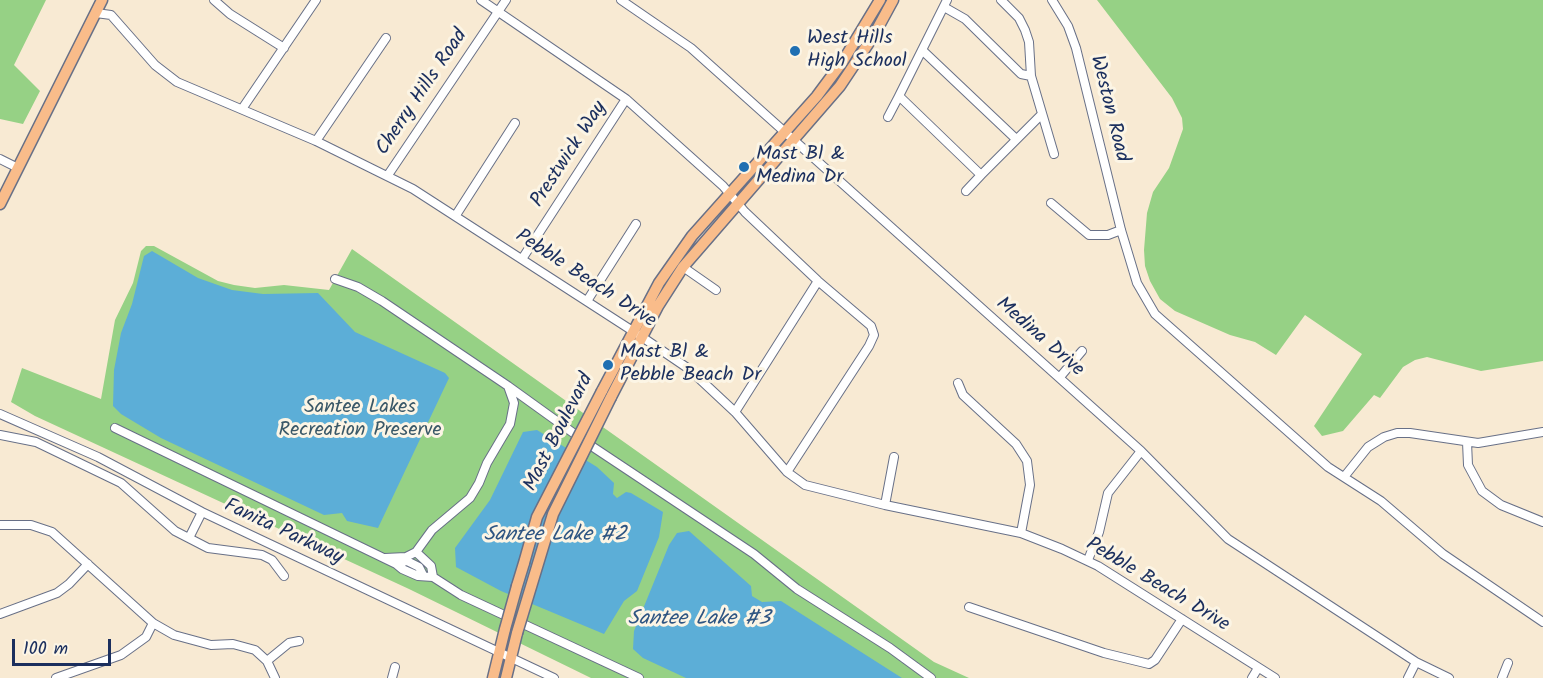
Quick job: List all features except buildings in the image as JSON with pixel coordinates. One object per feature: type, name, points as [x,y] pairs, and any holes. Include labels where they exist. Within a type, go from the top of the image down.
[{"type":"main road","points":[[0,204],[102,0]]},
{"type":"main road","name":"Mast Boulevard","points":[[506,678],[553,514],[659,283],[692,236],[785,133],[843,61],[880,0]]},
{"type":"main road","name":"Mast Boulevard","points":[[637,333],[682,267],[840,86],[874,35],[893,0]]},
{"type":"main road","name":"Mast Boulevard","points":[[493,678],[537,517],[607,394]]},
{"type":"street","points":[[214,0],[230,14],[284,48]]},
{"type":"street","points":[[242,109],[316,0]]},
{"type":"street","points":[[481,0],[626,99],[730,194],[819,281],[873,328],[872,340],[787,472]]},
{"type":"street","name":"Cherry Hills Road","points":[[388,175],[506,0]]},
{"type":"street","name":"Medina Drive","points":[[621,0],[691,48],[1018,344],[1060,377],[1141,452],[1227,539],[1245,553],[1416,662],[1449,678]]},
{"type":"street","points":[[1001,0],[1019,18],[1025,30],[1029,42],[1031,76],[1054,154]]},
{"type":"street","name":"Weston Road","points":[[1052,0],[1068,26],[1076,48],[1121,230],[1141,291],[1161,321],[1311,453],[1381,501],[1443,554],[1543,622]]},
{"type":"street","points":[[888,117],[945,4],[965,19],[1021,74],[1031,76]]},
{"type":"street","name":"Pebble Beach Drive","points":[[96,13],[111,15],[155,65],[177,82],[316,141],[388,175],[456,215],[637,333],[689,369],[735,412],[787,472],[805,485],[885,506],[1021,533],[1088,560],[1275,678]]},
{"type":"street","points":[[316,141],[386,38]]},
{"type":"street","points":[[922,50],[1016,139]]},
{"type":"street","points":[[899,96],[981,175]]},
{"type":"street","name":"Prestwick Way","points":[[522,259],[626,99]]},
{"type":"street","points":[[966,191],[1041,115]]},
{"type":"street","points":[[456,215],[514,123]]},
{"type":"street","points":[[0,159],[18,168]]},
{"type":"street","points":[[1051,203],[1089,235],[1108,235],[1121,230]]},
{"type":"street","points":[[587,302],[636,224]]},
{"type":"street","points":[[682,267],[716,290]]},
{"type":"street","points":[[335,279],[358,287],[382,301],[599,451],[754,554],[797,589],[890,648],[931,678]]},
{"type":"street","points":[[735,412],[819,281]]},
{"type":"street","points":[[1060,377],[1082,351]]},
{"type":"street","points":[[958,383],[963,395],[1016,444],[1027,461],[1030,484],[1021,533]]},
{"type":"street","points":[[382,558],[406,557],[416,552],[432,530],[470,498],[510,424],[514,403],[508,386]]},
{"type":"street","name":"Fanita Parkway","points":[[0,414],[98,457],[202,512],[554,678]]},
{"type":"street","points":[[115,428],[418,576],[433,577],[461,595],[639,678]]},
{"type":"street","points":[[1344,477],[1368,447],[1390,435],[1410,433],[1467,442],[1507,439],[1543,432]]},
{"type":"street","points":[[0,435],[36,442],[121,483],[175,531],[224,552],[262,555],[272,560],[284,576]]},
{"type":"street","points":[[1467,442],[1468,465],[1482,491],[1501,506],[1543,522]]},
{"type":"street","points":[[1088,560],[1097,539],[1108,493],[1141,452]]},
{"type":"street","points":[[885,506],[894,457]]},
{"type":"street","points":[[189,538],[202,512]]},
{"type":"street","points":[[0,525],[31,525],[52,532],[153,623],[174,635],[211,645],[233,644],[250,648],[267,661],[275,678]]},
{"type":"street","points":[[416,552],[432,566],[433,577]]},
{"type":"street","points":[[0,614],[57,593],[69,585],[87,564]]},
{"type":"street","points":[[969,606],[1104,653],[1149,664],[1155,660],[1182,619]]},
{"type":"street","points":[[56,678],[121,655],[146,637],[153,623]]},
{"type":"street","points":[[267,661],[289,643],[299,641]]},
{"type":"street","points":[[1408,678],[1416,662]]},
{"type":"street","points":[[1502,678],[1508,663]]},
{"type":"street","points":[[392,678],[395,667]]},
{"type":"street","points":[[1252,678],[1258,668]]},
{"type":"green space","points":[[0,0],[46,0],[14,65],[40,91],[23,124],[0,119]]},
{"type":"green space","points":[[1097,0],[1543,0],[1543,361],[1481,371],[1427,357],[1415,360],[1403,367],[1380,398],[1374,395],[1343,431],[1322,436],[1314,426],[1362,354],[1305,315],[1276,355],[1255,342],[1230,335],[1175,311],[1160,299],[1150,281],[1145,266],[1144,250],[1147,213],[1153,192],[1169,168],[1183,129],[1182,118],[1172,98]]},
{"type":"green space","name":"Santee Lakes Recreation Preserve","points":[[146,246],[154,246],[218,281],[234,285],[255,288],[284,285],[329,290],[352,249],[934,662],[969,678],[591,678],[409,589],[35,416],[11,402],[22,368],[101,399],[115,320],[133,283],[141,251]]},
{"type":"water","points":[[152,251],[198,278],[232,290],[263,294],[318,293],[355,332],[445,373],[449,378],[378,528],[347,521],[342,513],[324,515],[161,438],[121,414],[113,406],[114,370],[121,333],[132,304],[144,256]]},
{"type":"water","name":"Santee Lake #2","points":[[537,430],[597,467],[614,483],[613,494],[617,498],[626,492],[631,493],[663,512],[659,537],[637,591],[624,601],[604,634],[501,591],[456,567],[455,548],[490,500],[523,432]]},
{"type":"water","name":"Santee Lake #3","points":[[689,531],[751,586],[752,596],[762,602],[781,601],[902,678],[686,678],[643,658],[633,649],[634,631],[669,545],[677,533]]},
{"type":"place","name":"West Hills High School","points":[[795,51]]},
{"type":"place","name":"Mast Bl & Medina Dr","points":[[744,167]]},
{"type":"place","name":"Mast Bl & Pebble Beach Dr","points":[[608,365]]}]
